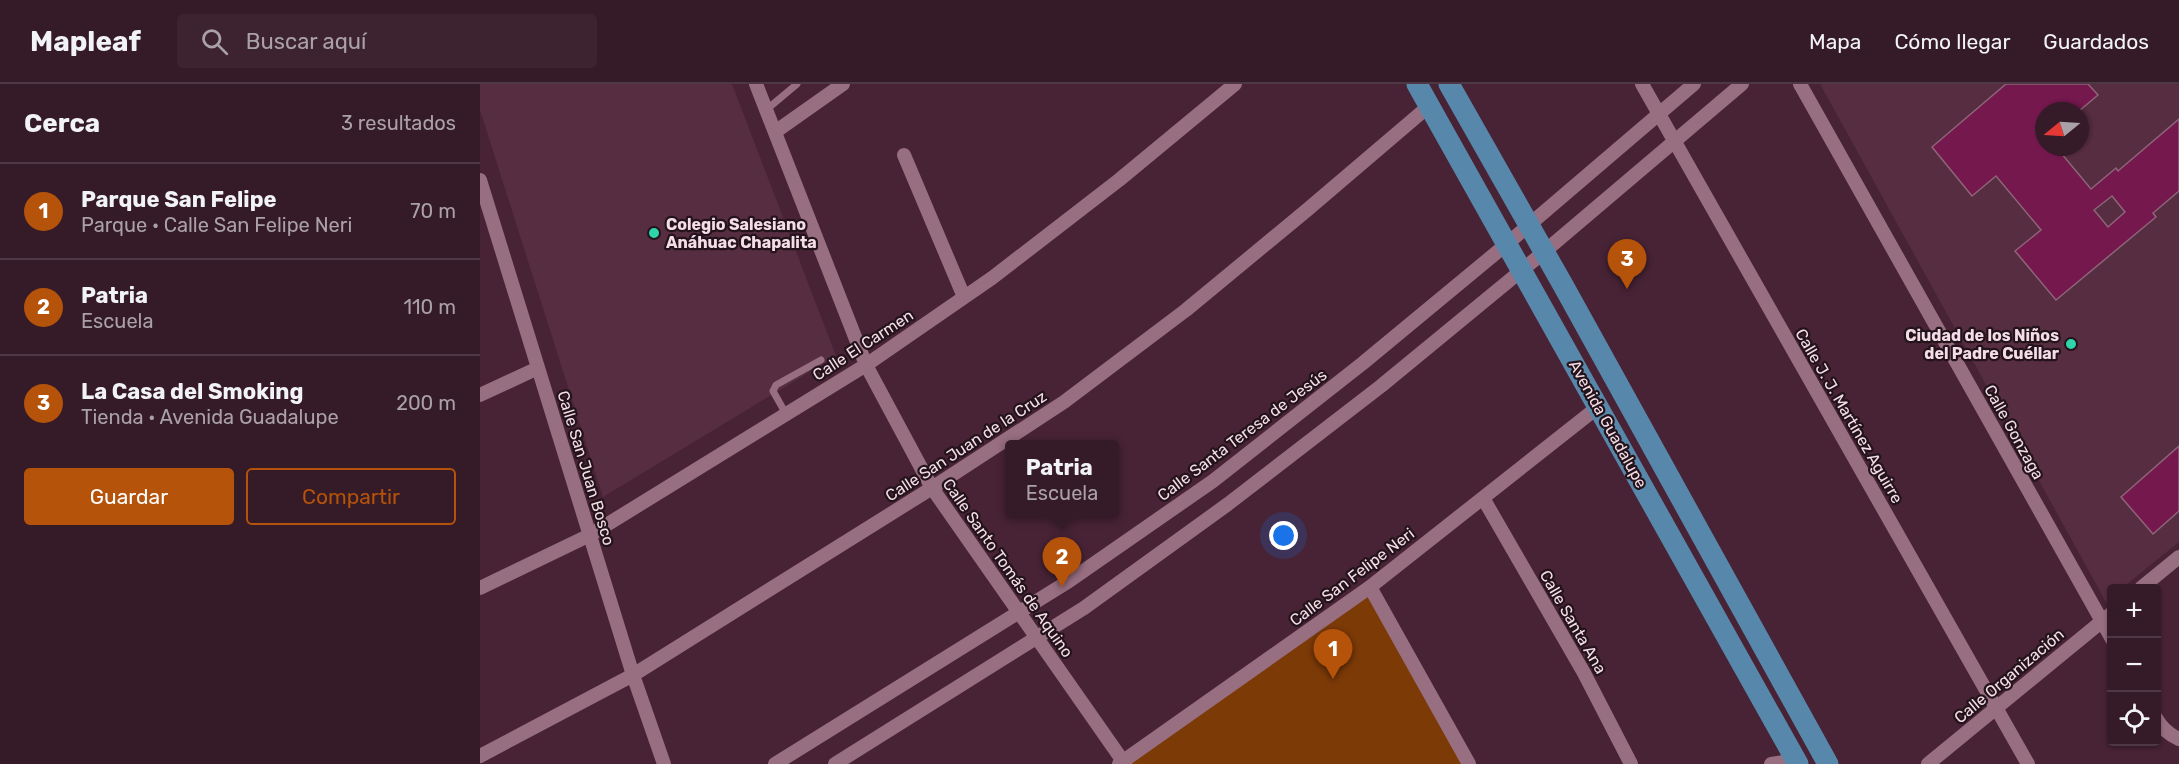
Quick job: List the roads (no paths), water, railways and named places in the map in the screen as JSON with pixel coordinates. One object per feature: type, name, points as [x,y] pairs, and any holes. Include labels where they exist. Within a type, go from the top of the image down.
[{"type":"main road","name":"Avenida Guadalupe","points":[[1417,84],[1797,762]]},
{"type":"main road","name":"Avenida Guadalupe","points":[[1449,84],[1828,764]]},
{"type":"street","name":"Calle Santo Tomás de Aquino","points":[[756,84],[866,365],[932,488],[1122,763]]},
{"type":"street","points":[[775,132],[843,84]]},
{"type":"street","name":"Calle El Carmen","points":[[480,588],[590,535],[866,365],[964,297],[1119,180],[1235,84]]},
{"type":"street","name":"Calle J. J. Martínez Aguirre","points":[[1642,84],[2028,764]]},
{"type":"street","name":"Calle Santa Teresa de Jesús","points":[[775,764],[1069,581],[1213,481],[1364,363],[1694,84]]},
{"type":"street","points":[[835,764],[1084,608],[1228,504],[1381,386],[1544,252],[1742,84]]},
{"type":"street","name":"Calle Gonzaga","points":[[1800,84],[2106,617],[2112,638]]},
{"type":"street","name":"Calle San Juan de la Cruz","points":[[1006,440],[1064,402],[1186,310],[1429,106]]},
{"type":"street","points":[[904,155],[964,297]]},
{"type":"street","name":"Calle San Juan Bosco","points":[[480,180],[485,216],[538,368],[633,675],[664,764]]},
{"type":"street","points":[[480,395],[538,368]]},
{"type":"street","name":"Calle San Felipe Neri","points":[[1122,763],[1370,587],[1598,407]]},
{"type":"street","name":"Calle San Juan de la Cruz","points":[[480,756],[633,675],[1005,440]]},
{"type":"street","name":"Calle Santa Ana","points":[[1483,498],[1584,673],[1631,764]]},
{"type":"street","points":[[2146,584],[2179,557]]},
{"type":"street","points":[[1370,587],[1469,764]]},
{"type":"street","name":"Calle Organización","points":[[1928,764],[2106,617]]},
{"type":"street","points":[[2161,725],[2177,736]]},
{"type":"street","points":[[1771,764],[1797,762]]},
{"type":"lane","points":[[766,110],[797,84]]},
{"type":"lane","points":[[786,414],[773,391],[776,385],[821,360]]},
{"type":"place","name":"Colegio Salesiano Anáhuac Chapalita","points":[[654,233]]},
{"type":"place","name":"La Casa del Smoking","points":[[1627,289]]},
{"type":"place","name":"Ciudad de los Niños del Padre Cuéllar","points":[[2071,344]]},
{"type":"place","name":"Patria","points":[[1062,587]]},
{"type":"place","name":"Parque San Felipe","points":[[1333,679]]}]
